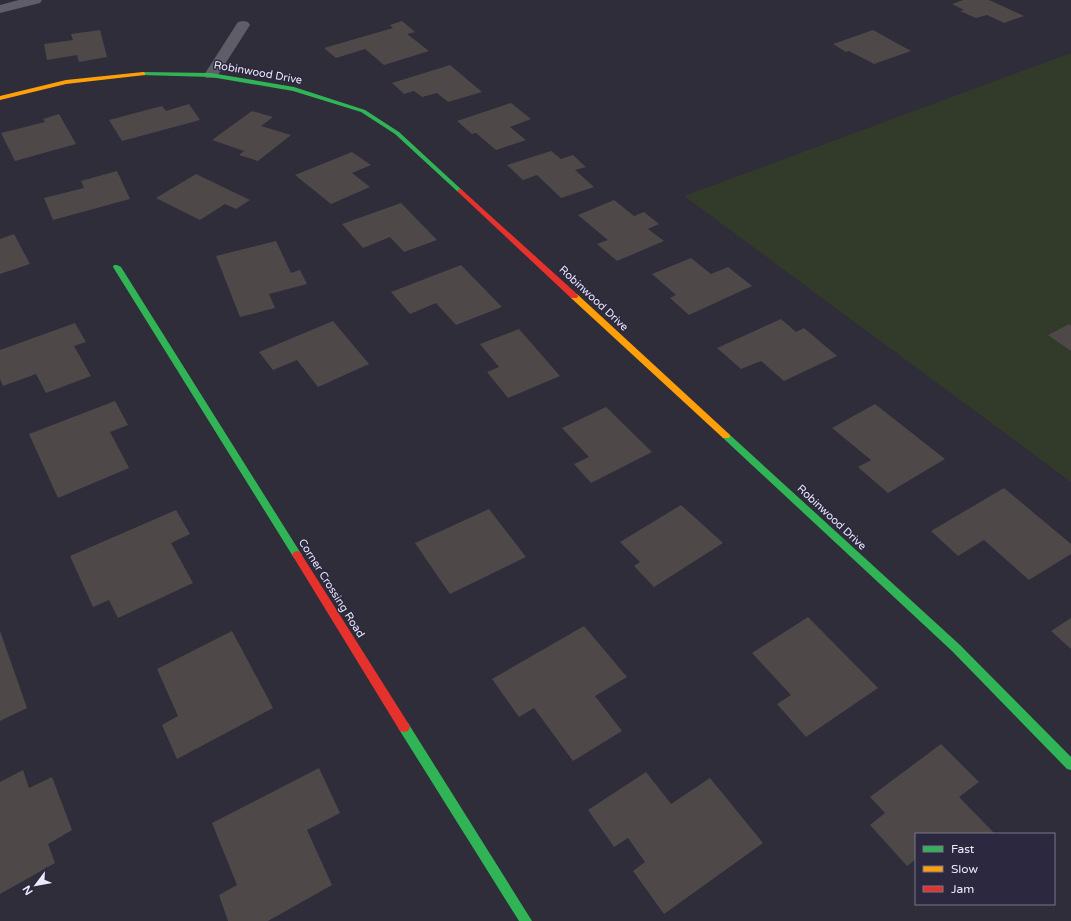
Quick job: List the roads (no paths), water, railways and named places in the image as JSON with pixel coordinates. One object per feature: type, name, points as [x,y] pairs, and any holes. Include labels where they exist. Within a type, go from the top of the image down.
[{"type":"street","points":[[0,9],[35,0]]},
{"type":"street","points":[[211,75],[243,25]]},
{"type":"street","name":"Robinwood Drive","points":[[0,98],[66,82],[153,73],[211,75],[294,89],[363,111],[397,133],[956,648],[1071,765]]},
{"type":"street","name":"Corner Crossing Road","points":[[117,267],[526,921]]}]
